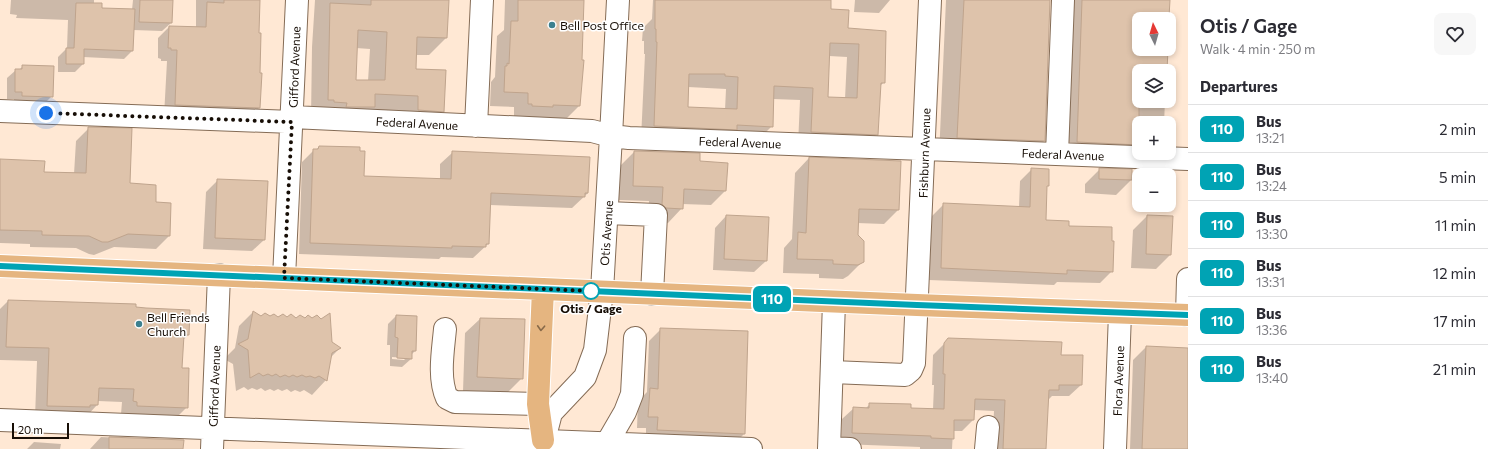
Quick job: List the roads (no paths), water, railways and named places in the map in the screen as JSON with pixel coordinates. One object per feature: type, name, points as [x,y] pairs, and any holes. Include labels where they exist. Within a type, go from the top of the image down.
[{"type":"main road","points":[[0,266],[834,302],[1187,315]]},
{"type":"main road","points":[[543,289],[538,404],[543,445]]},
{"type":"street","name":"Gifford Avenue","points":[[284,278],[297,0]]},
{"type":"street","points":[[476,126],[482,0]]},
{"type":"street","name":"Otis Avenue","points":[[543,445],[551,413],[584,377],[594,350],[602,291],[618,0]]},
{"type":"street","name":"Fishburn Avenue","points":[[832,372],[905,375],[911,370],[914,362],[930,0]]},
{"type":"street","points":[[1057,154],[1063,0]]},
{"type":"street","name":"Federal Avenue","points":[[0,111],[476,126],[592,131],[611,136],[1188,159]]},
{"type":"street","points":[[607,213],[656,215],[652,294]]},
{"type":"street","name":"Gifford Avenue","points":[[212,439],[219,275]]},
{"type":"street","points":[[1187,315],[1188,279]]},
{"type":"street","points":[[834,302],[832,372],[836,449]]},
{"type":"street","name":"Flora Avenue","points":[[1115,449],[1120,313]]},
{"type":"street","points":[[444,329],[442,372],[443,390],[447,398],[455,402],[538,404]]},
{"type":"street","points":[[607,446],[625,412],[632,394],[635,338]]},
{"type":"street","points":[[0,420],[212,439],[751,449]]},
{"type":"street","points":[[986,449],[988,428]]},
{"type":"place","name":"Bell Post Office","points":[[552,25]]},
{"type":"place","name":"Otis / Gage","points":[[591,291]]},
{"type":"place","name":"Bell Friends Church","points":[[139,324]]}]
